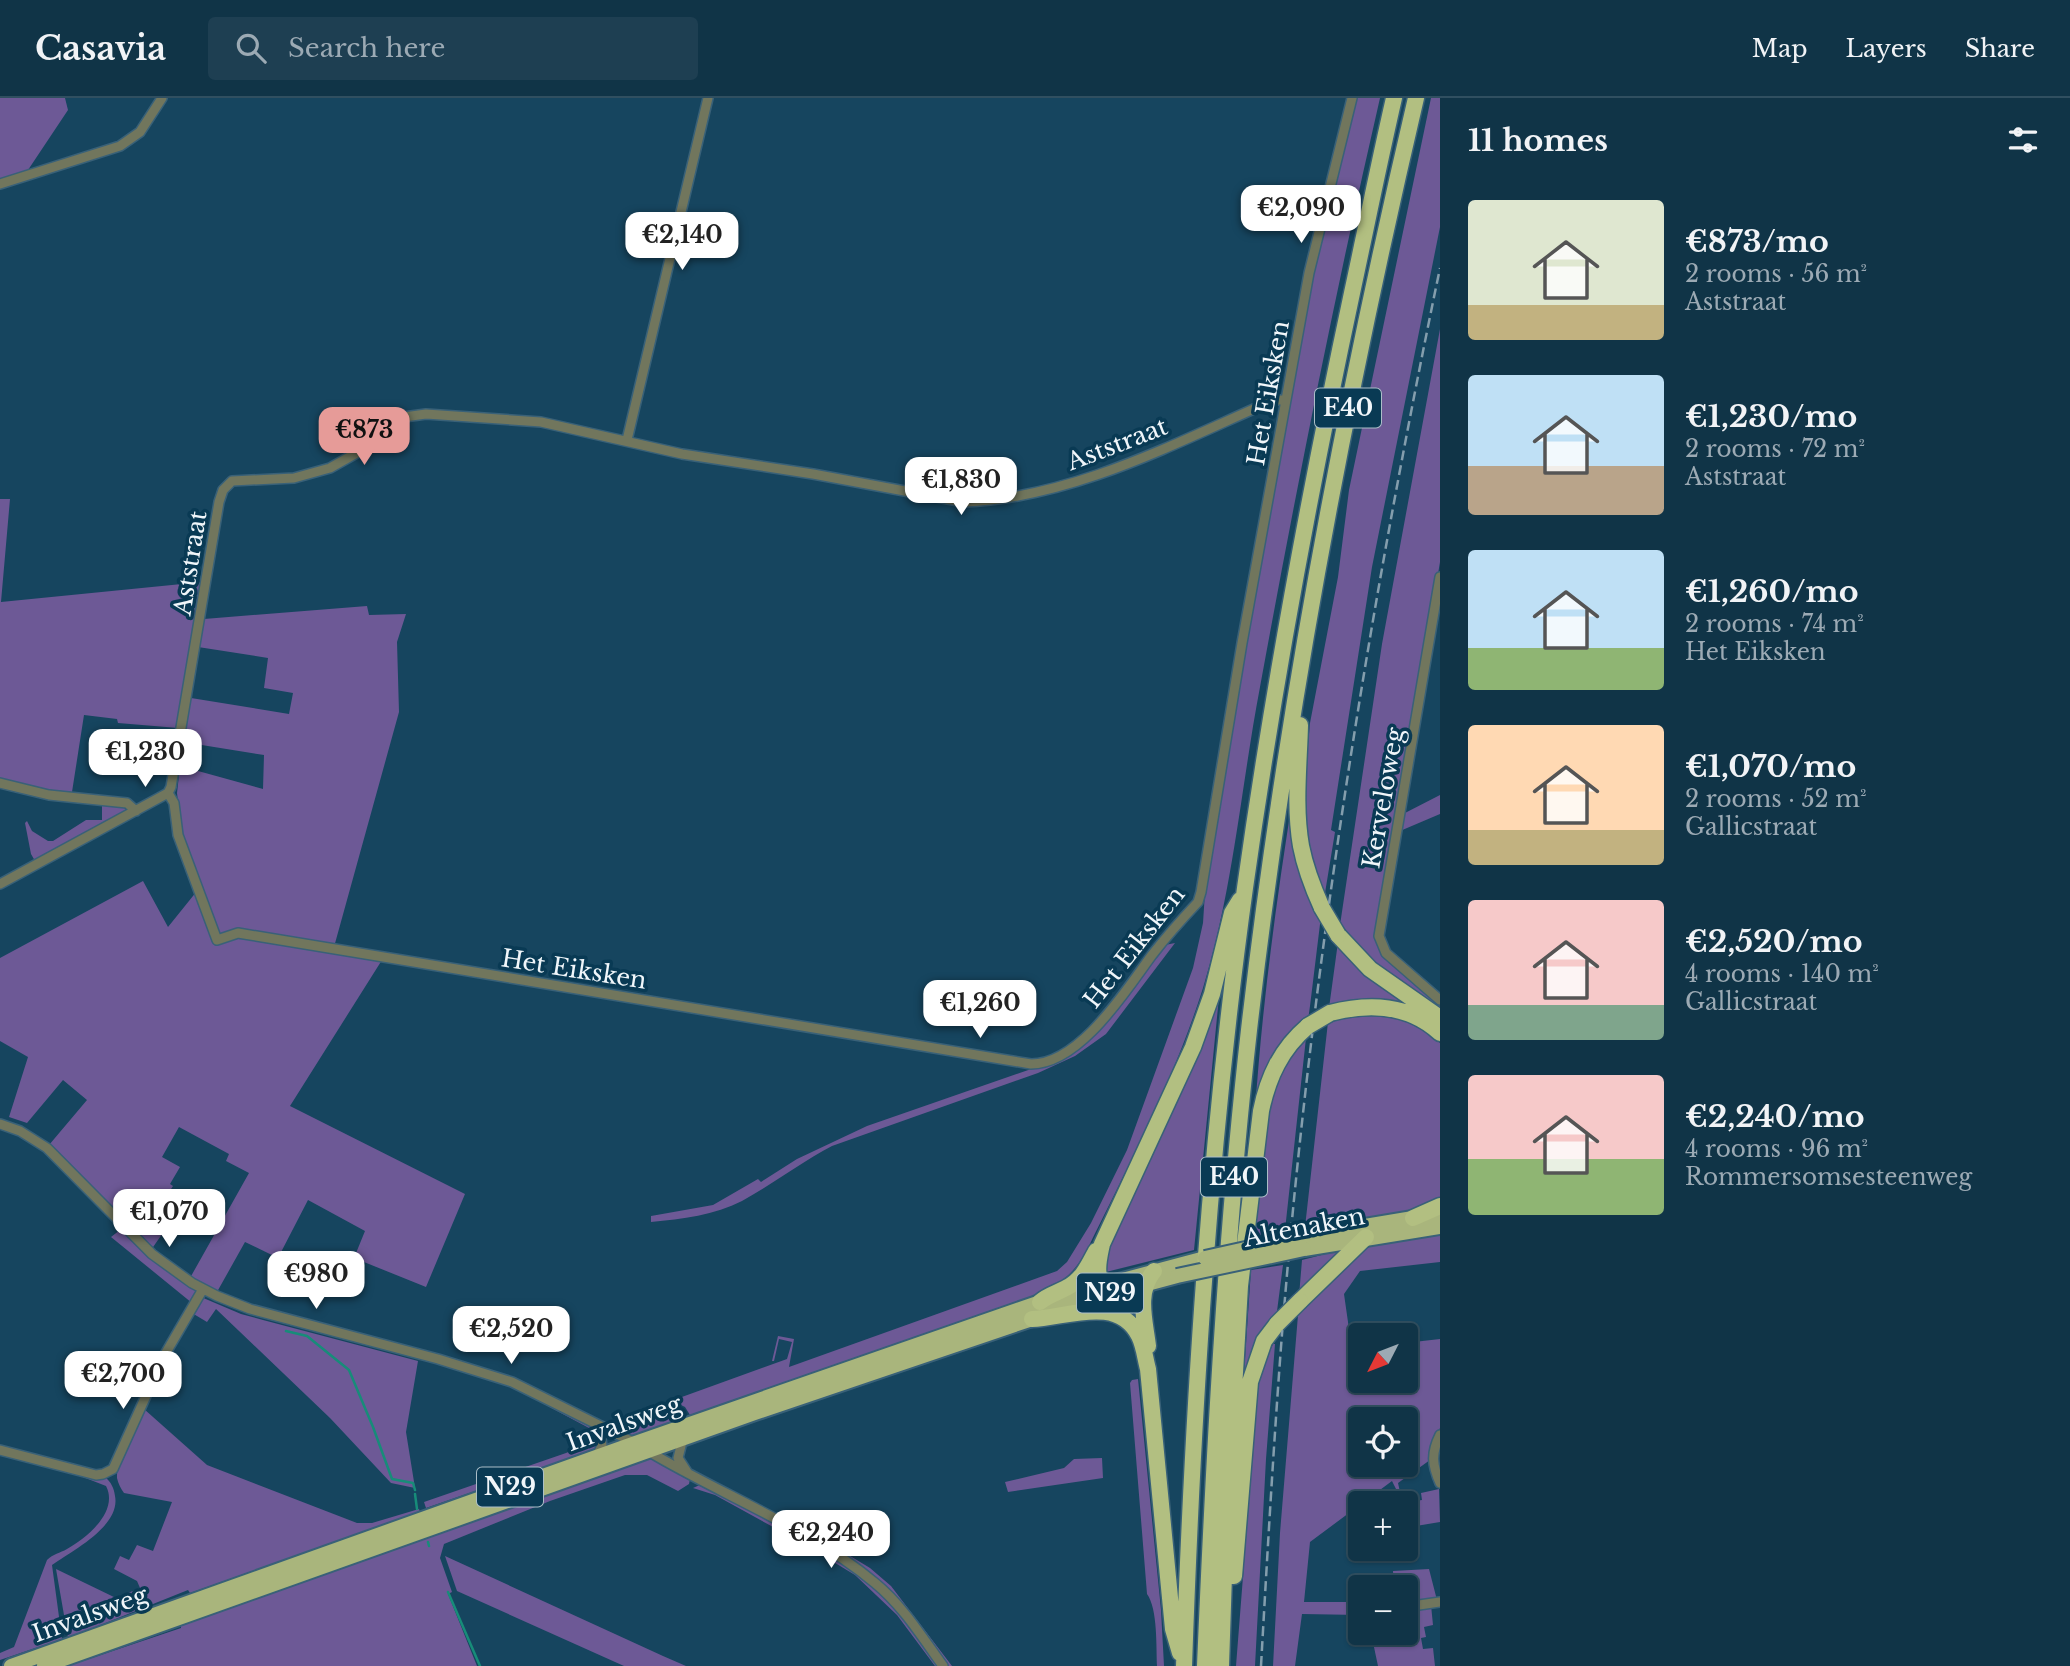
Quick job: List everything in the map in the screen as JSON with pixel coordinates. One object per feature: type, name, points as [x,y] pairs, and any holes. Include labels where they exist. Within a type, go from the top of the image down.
[{"type":"highway","name":"E40","points":[[1184,1666],[1191,1483],[1203,1302],[1213,1180],[1245,892],[1288,611],[1321,436],[1394,98]]},
{"type":"highway","name":"E40","points":[[1205,1666],[1216,1424],[1234,1175],[1251,1015],[1296,691],[1341,439],[1416,98]]},
{"type":"highway","points":[[1296,691],[1300,724],[1298,814],[1301,846],[1308,875],[1322,908],[1338,934],[1370,969],[1440,1018]]},
{"type":"highway","points":[[1040,1301],[1069,1287],[1080,1277],[1102,1244],[1193,1047],[1212,994],[1231,913],[1245,892]]},
{"type":"highway","points":[[1221,1666],[1238,1313],[1265,1090],[1275,1066],[1292,1041],[1308,1026],[1330,1013],[1354,1007],[1387,1007],[1419,1018],[1440,1033]]},
{"type":"highway","points":[[1413,1218],[1440,1206]]},
{"type":"highway","name":"Altenaken","points":[[1177,1271],[1413,1218],[1440,1217]]},
{"type":"highway","name":"Altenaken","points":[[1305,1242],[1440,1227]]},
{"type":"highway","points":[[1228,1666],[1247,1400],[1256,1359],[1264,1341],[1277,1324],[1366,1237]]},
{"type":"highway","points":[[1102,1244],[1096,1264],[1106,1288]]},
{"type":"highway","name":"Invalsweg","points":[[44,1666],[1040,1301],[1177,1271]]},
{"type":"highway","points":[[1148,1369],[1149,1351],[1143,1300],[1149,1278]]},
{"type":"highway","name":"Invalsweg","points":[[11,1666],[597,1456],[683,1438],[1032,1319],[1043,1312],[1106,1288]]},
{"type":"highway","points":[[1032,1319],[1093,1311],[1109,1312],[1121,1317],[1137,1332],[1141,1340],[1148,1369],[1173,1629],[1184,1666]]},
{"type":"street","points":[[0,184],[120,146],[140,132],[162,98]]},
{"type":"street","points":[[627,440],[708,98]]},
{"type":"street","name":"Het Eiksken","points":[[167,793],[174,803],[178,835],[217,940],[237,933],[1031,1064],[1048,1062],[1091,1032],[1111,1012],[1152,956],[1198,902],[1309,273],[1352,98]]},
{"type":"street","name":"Aststraat","points":[[167,793],[174,778],[223,490],[232,481],[294,478],[331,468],[369,446],[396,421],[412,415],[541,422],[682,453],[964,502],[1027,496],[1095,475],[1274,400],[1285,400]]},
{"type":"street","name":"Kerveloweg","points":[[1440,577],[1379,936],[1385,953],[1440,1000]]},
{"type":"street","points":[[0,783],[49,795],[127,803],[136,811]]},
{"type":"street","points":[[0,884],[167,793]]},
{"type":"street","points":[[0,1124],[20,1131],[47,1148],[141,1245],[169,1268],[203,1289],[250,1309],[438,1359],[512,1382],[798,1531],[860,1571],[897,1604],[943,1666]]},
{"type":"street","points":[[4,1452],[96,1475],[113,1469],[164,1356],[203,1289]]},
{"type":"street","points":[[597,1456],[602,1446],[599,1425]]},
{"type":"street","points":[[1440,1435],[1433,1467],[1440,1483]]},
{"type":"street","points":[[683,1438],[678,1458],[688,1473]]},
{"type":"street","points":[[1419,1605],[1440,1602]]},
{"type":"shaded area","points":[[0,98],[65,98],[68,110],[28,170],[0,179]]},
{"type":"shaded area","points":[[1356,98],[1380,98],[1302,465],[1253,725],[1222,914],[1203,988],[1178,1056],[1134,1155],[1086,1252],[1066,1278],[1038,1294],[690,1415],[685,1407],[677,1403],[616,1425],[610,1423],[787,1359],[792,1342],[779,1339],[772,1361],[778,1336],[794,1339],[789,1367],[1057,1271],[1067,1262],[1091,1223],[1127,1150],[1193,968],[1203,923],[1205,892],[1242,655],[1312,276]]},
{"type":"shaded area","points":[[1431,98],[1440,98],[1440,227],[1372,567],[1331,830],[1335,832],[1325,893],[1322,892],[1308,839],[1303,800],[1310,723],[1338,577],[1349,490]]},
{"type":"shaded area","points":[[1440,329],[1440,562],[1377,941],[1440,1003],[1440,1010],[1369,959],[1340,925],[1382,644]]},
{"type":"shaded area","points":[[0,499],[10,499],[1,602],[202,582],[178,728],[118,723],[117,719],[84,715],[72,792],[34,788],[0,778]]},
{"type":"shaded area","points":[[367,606],[369,615],[406,614],[397,642],[399,712],[334,947],[219,933],[182,836],[177,793],[180,766],[263,789],[264,755],[183,742],[191,698],[289,714],[293,693],[264,688],[268,658],[198,647],[204,619]]},
{"type":"shaded area","points":[[1294,789],[1321,916],[1308,1020],[1255,1112],[1271,950]]},
{"type":"shaded area","points":[[1440,795],[1440,814],[1400,831],[1403,814]]},
{"type":"shaded area","points":[[102,804],[124,807],[126,811],[35,861],[31,854],[25,823],[27,821],[32,831],[48,841],[53,841],[86,820],[102,820]]},
{"type":"shaded area","points":[[143,881],[168,927],[197,891],[215,942],[236,937],[382,960],[290,1106],[465,1194],[426,1287],[354,1258],[365,1231],[308,1200],[278,1258],[245,1242],[217,1292],[190,1278],[249,1173],[226,1161],[229,1154],[179,1127],[162,1157],[180,1167],[170,1184],[173,1186],[159,1208],[174,1217],[151,1250],[49,1145],[87,1100],[63,1080],[27,1123],[9,1117],[28,1057],[0,1041],[0,958]]},
{"type":"shaded area","points":[[1338,942],[1434,1022],[1329,1008]]},
{"type":"shaded area","points":[[1175,943],[1106,1034],[1075,1056],[1038,1073],[832,1146],[732,1206],[698,1216],[651,1222],[651,1216],[713,1205],[758,1179],[761,1182],[797,1159],[867,1126],[1037,1067],[1109,1019],[1165,945]]},
{"type":"shaded area","points":[[1220,987],[1194,1250],[1102,1273],[1100,1262]]},
{"type":"shaded area","points":[[1361,1014],[1384,1016],[1413,1024],[1440,1043],[1440,1201],[1423,1210],[1305,1227],[1328,1022]]},
{"type":"shaded area","points":[[1306,1038],[1285,1230],[1253,1238],[1268,1108],[1284,1063]]},
{"type":"shaded area","points":[[120,1230],[167,1271],[195,1290],[196,1296],[192,1303],[111,1237]]},
{"type":"shaded area","points":[[1440,1234],[1440,1262],[1360,1271],[1344,1294],[1348,1323],[1348,1393],[1418,1393],[1418,1342],[1440,1339],[1440,1428],[1431,1447],[1430,1460],[1418,1469],[1418,1407],[1348,1407],[1348,1477],[1406,1477],[1398,1483],[1400,1491],[1397,1491],[1392,1481],[1379,1491],[1348,1491],[1348,1514],[1310,1542],[1304,1602],[1348,1602],[1348,1615],[1302,1614],[1295,1666],[1273,1666],[1280,1533],[1298,1315],[1369,1245]]},
{"type":"shaded area","points":[[1349,1248],[1299,1296],[1302,1260]]},
{"type":"shaded area","points":[[1283,1265],[1276,1319],[1242,1402],[1251,1270]]},
{"type":"shaded area","points":[[201,1297],[241,1314],[418,1361],[406,1432],[415,1488],[391,1483],[330,1418],[216,1309],[207,1322],[192,1313]]},
{"type":"shaded area","points":[[1273,1344],[1255,1666],[1236,1666],[1258,1385],[1261,1370]]},
{"type":"shaded area","points":[[1138,1379],[1164,1666],[1157,1666],[1155,1619],[1147,1594],[1130,1383]]},
{"type":"shaded area","points":[[533,1394],[595,1427],[598,1446],[594,1450],[426,1508],[424,1502],[589,1443],[589,1428],[529,1396]]},
{"type":"shaded area","points":[[680,1407],[686,1416],[633,1437],[614,1429]]},
{"type":"shaded area","points":[[144,1409],[207,1465],[357,1523],[372,1523],[419,1509],[420,1512],[190,1593],[188,1590],[68,1638],[56,1569],[116,1598],[140,1588],[137,1581],[114,1569],[120,1556],[129,1560],[137,1545],[153,1551],[172,1502],[124,1493],[117,1480],[123,1453]]},
{"type":"shaded area","points":[[650,1458],[690,1479],[689,1484],[678,1491],[647,1475],[625,1475],[550,1501],[444,1544],[440,1558],[452,1592],[448,1594],[477,1666],[68,1666],[181,1628],[181,1625]]},
{"type":"shaded area","points":[[1102,1458],[1103,1478],[1008,1492],[1005,1482],[1064,1468],[1074,1459]]},
{"type":"shaded area","points":[[65,1470],[105,1477],[114,1490],[115,1507],[103,1527],[93,1537],[52,1565],[62,1639],[0,1660],[0,1653],[14,1647],[47,1560],[92,1531],[105,1514],[109,1495],[106,1486]]},
{"type":"shaded area","points":[[702,1484],[852,1568],[898,1610],[939,1666],[935,1666],[897,1615],[855,1575],[715,1495],[693,1488]]},
{"type":"shaded area","points":[[1439,1489],[1440,1522],[1418,1526],[1418,1501],[1422,1500],[1421,1493]]},
{"type":"shaded area","points":[[809,1531],[870,1568],[891,1586],[952,1666],[947,1666],[896,1598]]},
{"type":"shaded area","points":[[445,1556],[686,1666],[624,1666],[457,1591]]},
{"type":"shaded area","points":[[1429,1569],[1438,1604],[1431,1605],[1433,1625],[1424,1627],[1426,1637],[1421,1638],[1423,1649],[1433,1648],[1435,1666],[1378,1666],[1374,1645],[1418,1645],[1418,1575],[1393,1575],[1393,1571]]},
{"type":"waterway","points":[[286,1331],[307,1336],[349,1370],[392,1479],[413,1483],[415,1490]]},
{"type":"waterway","points":[[415,1494],[417,1509]]},
{"type":"waterway","points":[[428,1542],[429,1546]]},
{"type":"waterway","points":[[448,1592],[480,1666]]},
{"type":"railway","points":[[1261,1666],[1281,1347],[1307,1076],[1324,940],[1343,805],[1388,536],[1440,268]]}]
